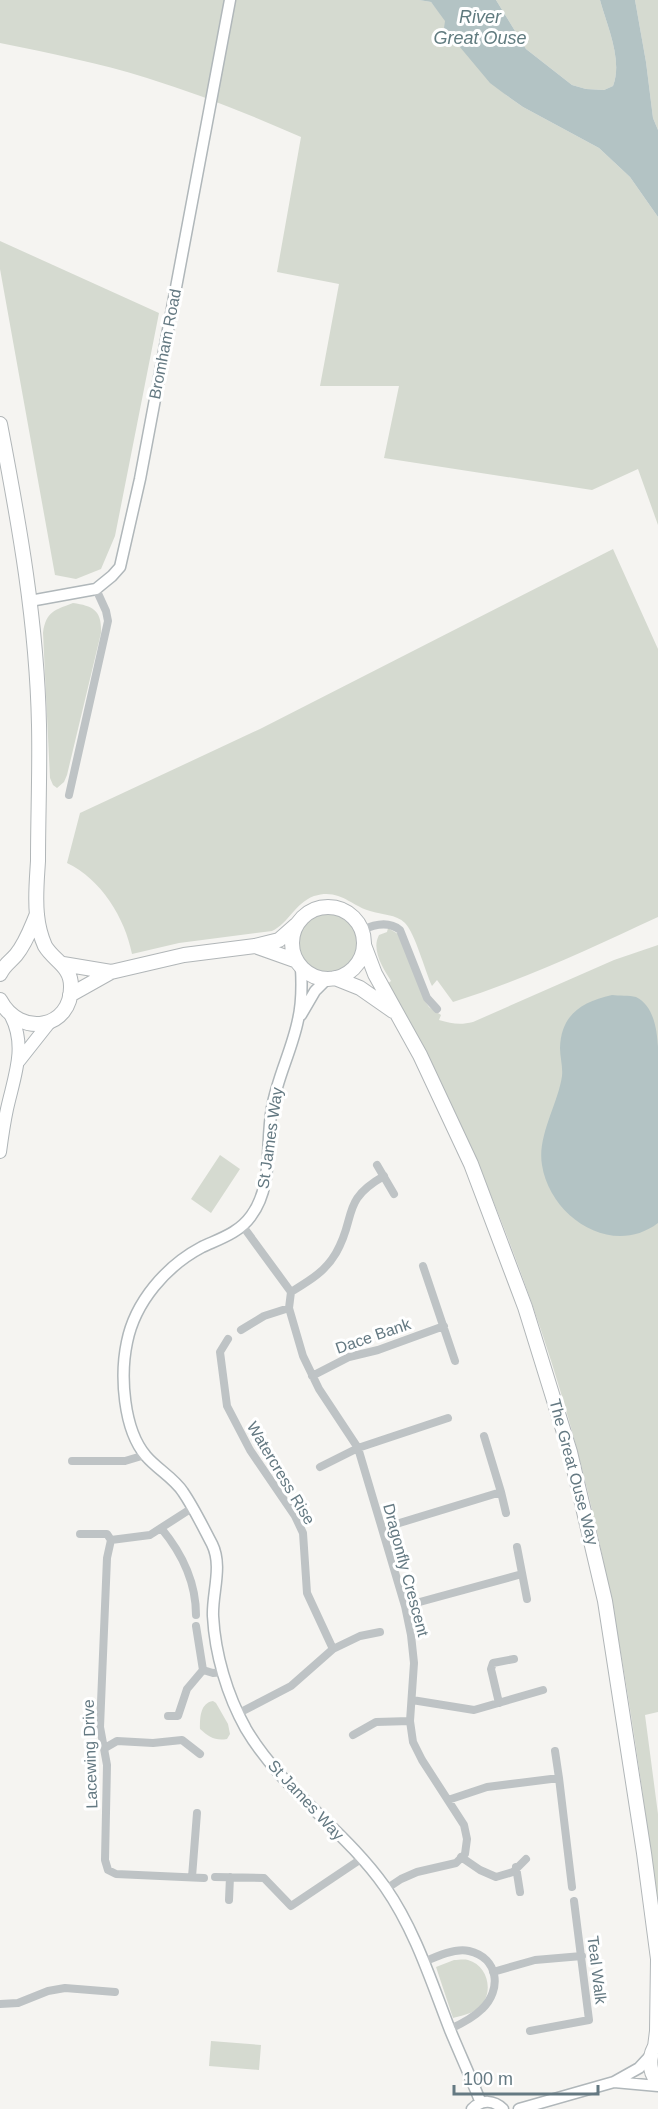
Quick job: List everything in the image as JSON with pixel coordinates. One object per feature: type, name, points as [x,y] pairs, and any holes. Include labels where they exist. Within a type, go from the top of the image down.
[{"type":"highway","points":[[0,424],[15,500],[37,660],[39,724],[37,914],[45,945],[69,975],[71,986],[70,996],[63,1011],[49,1023],[28,1024],[11,1016],[0,1002]]},
{"type":"highway","points":[[70,996],[111,972],[184,955],[255,946],[279,940],[307,913],[330,906],[353,916],[362,930],[364,945],[360,960],[355,967],[343,976],[331,979],[313,976],[299,964],[255,946]]},
{"type":"highway","points":[[1,969],[15,956],[30,932],[37,914]]},
{"type":"highway","points":[[296,925],[292,947],[299,964]]},
{"type":"highway","name":"The Great Ouse Way","points":[[364,945],[375,974],[420,1055],[441,1099],[499,1235],[532,1327],[570,1452],[589,1526],[618,1676],[658,1959],[657,2031],[651,2068],[658,2084]]},
{"type":"highway","points":[[15,956],[28,950],[44,952],[58,960],[111,972]]},
{"type":"highway","name":"The Great Ouse Way","points":[[331,979],[360,988],[395,1012]]},
{"type":"main road","points":[[0,1152],[7,1109],[19,1061],[19,1037],[11,1016]]},
{"type":"main road","points":[[19,1061],[49,1023]]},
{"type":"street","name":"Bromham Road","points":[[30,601],[96,589],[120,567],[125,551],[231,0]]},
{"type":"street","points":[[69,795],[108,621],[96,589]]},
{"type":"street","points":[[362,930],[384,924],[400,930],[427,998],[437,1009]]},
{"type":"street","points":[[298,1021],[302,986],[299,964]]},
{"type":"street","points":[[298,1021],[315,991],[331,979]]},
{"type":"street","name":"St James Way","points":[[298,1021],[278,1080],[271,1110],[267,1140],[267,1174],[261,1199],[250,1218],[235,1232],[181,1258],[155,1286],[136,1313],[127,1341],[122,1381],[131,1425],[145,1455],[182,1491],[215,1549],[213,1614],[219,1657],[245,1727],[270,1766],[361,1859],[386,1888],[411,1931],[424,1962],[476,2106]]},
{"type":"street","points":[[377,1165],[394,1194]]},
{"type":"street","points":[[242,1226],[291,1292],[318,1276],[326,1267],[342,1243],[353,1203],[367,1186],[384,1176]]},
{"type":"street","points":[[423,1266],[455,1361]]},
{"type":"street","name":"Dragonfly Crescent","points":[[291,1292],[289,1308],[303,1356],[319,1389],[358,1448],[383,1528],[411,1635],[414,1663],[410,1721],[413,1742],[464,1825],[467,1839],[465,1854],[461,1857]]},
{"type":"street","points":[[241,1330],[264,1316],[289,1308]]},
{"type":"street","name":"Dace Bank","points":[[312,1376],[349,1357],[378,1350],[444,1326]]},
{"type":"street","name":"Watercress Rise","points":[[228,1339],[220,1352],[227,1406],[250,1450],[295,1516],[303,1533],[308,1593],[333,1648]]},
{"type":"street","points":[[320,1467],[358,1448],[448,1418]]},
{"type":"street","points":[[484,1436],[506,1513]]},
{"type":"street","points":[[72,1461],[125,1461],[145,1455]]},
{"type":"street","points":[[383,1528],[501,1492]]},
{"type":"street","points":[[81,1534],[107,1534],[111,1540],[150,1535],[192,1508]]},
{"type":"street","points":[[161,1527],[182,1556],[193,1590],[196,1615]]},
{"type":"street","name":"Lacewing Drive","points":[[111,1540],[108,1557],[100,1727],[108,1765],[105,1860],[108,1870],[116,1874],[192,1877]]},
{"type":"street","points":[[517,1547],[527,1599]]},
{"type":"street","points":[[405,1606],[522,1574]]},
{"type":"street","points":[[168,1716],[178,1716],[187,1689],[203,1670],[196,1626]]},
{"type":"street","points":[[239,1713],[291,1686],[333,1648],[360,1636],[380,1632]]},
{"type":"street","points":[[499,1703],[491,1669],[493,1663],[514,1659]]},
{"type":"street","points":[[203,1670],[213,1673],[223,1672]]},
{"type":"street","points":[[412,1700],[474,1710],[543,1690]]},
{"type":"street","points":[[353,1735],[376,1722],[410,1721]]},
{"type":"street","points":[[105,1748],[117,1741],[153,1743],[182,1740],[200,1754]]},
{"type":"street","points":[[555,1751],[572,1887]]},
{"type":"street","points":[[448,1800],[487,1787],[559,1778]]},
{"type":"street","points":[[196,1813],[192,1877],[204,1878]]},
{"type":"street","points":[[386,1888],[417,1872],[456,1863],[461,1857],[480,1870],[496,1877],[513,1872],[526,1859]]},
{"type":"street","points":[[215,1877],[264,1878],[291,1906],[361,1859]]},
{"type":"street","points":[[516,1867],[520,1892]]},
{"type":"street","points":[[229,1900],[230,1877]]},
{"type":"street","name":"Teal Walk","points":[[530,2031],[589,2020],[574,1900]]},
{"type":"street","points":[[424,1962],[453,1952],[469,1951],[480,1956],[490,1965],[496,1979],[492,1996],[482,2009],[450,2029]]},
{"type":"street","points":[[493,1972],[535,1960],[582,1956]]},
{"type":"street","points":[[0,2004],[18,2004],[48,1991],[65,1988],[115,1992]]},
{"type":"street","points":[[519,2109],[614,2082],[639,2068],[655,2048]]},
{"type":"street","points":[[614,2082],[658,2084]]},
{"type":"street","points":[[476,2106],[492,2102],[503,2109]]},
{"type":"shaded area","points":[[0,0],[419,0],[431,2],[506,95],[523,107],[599,148],[630,177],[658,217],[658,525],[638,469],[592,490],[384,458],[399,386],[320,386],[339,284],[277,272],[301,137],[225,105],[147,78],[92,63],[0,43]]},
{"type":"shaded area","points":[[496,0],[600,0],[615,54],[616,76],[613,86],[604,90],[572,85],[526,49]]},
{"type":"shaded area","points":[[635,0],[658,0],[658,130],[653,118]]},
{"type":"shaded area","points":[[0,241],[159,313],[115,536],[101,569],[76,579],[55,575],[0,269]]},
{"type":"shaded area","points":[[613,549],[658,649],[658,917],[531,974],[453,1002],[437,980],[432,986],[416,943],[405,923],[330,894],[307,899],[278,928],[272,931],[179,943],[132,954],[124,927],[110,901],[91,879],[67,863],[80,813],[260,729]]},
{"type":"shaded area","points":[[73,603],[95,611],[100,619],[101,633],[67,775],[64,782],[57,788],[50,778],[43,633],[46,620],[52,612]]},
{"type":"shaded area","points":[[328,914],[339,916],[349,922],[355,932],[357,943],[355,954],[349,964],[339,970],[328,972],[317,970],[307,964],[301,954],[299,943],[301,932],[307,922],[317,916]]},
{"type":"shaded area","points":[[388,928],[398,934],[429,1007],[441,1015],[439,1020],[456,1024],[473,1022],[614,960],[658,945],[658,1712],[645,1715],[658,1814],[658,1906],[615,1621],[596,1527],[575,1443],[551,1360],[492,1198],[444,1089],[387,984],[391,981],[379,959],[376,947],[379,935],[387,932]]},
{"type":"shaded area","points":[[220,1155],[240,1169],[211,1213],[191,1199]]},
{"type":"shaded area","points":[[213,1701],[228,1724],[230,1734],[227,1739],[212,1738],[200,1729],[203,1708]]},
{"type":"shaded area","points":[[454,1960],[475,1963],[485,1975],[488,1990],[486,1998],[476,2010],[453,2018],[436,1967]]},
{"type":"shaded area","points":[[211,2041],[261,2045],[259,2070],[209,2066]]},
{"type":"water","name":"River Great Ouse","points":[[419,0],[496,0],[526,49],[572,85],[604,90],[613,86],[616,65],[613,43],[600,0],[635,0],[653,118],[658,130],[658,217],[630,177],[599,148],[523,107],[490,83],[444,28],[445,21],[431,2]]},
{"type":"water","points":[[612,995],[636,997],[647,1006],[655,1026],[658,1047],[658,1223],[640,1233],[622,1236],[603,1234],[586,1227],[570,1215],[557,1201],[547,1184],[541,1154],[545,1131],[562,1076],[560,1048],[564,1027],[582,1006]]}]
